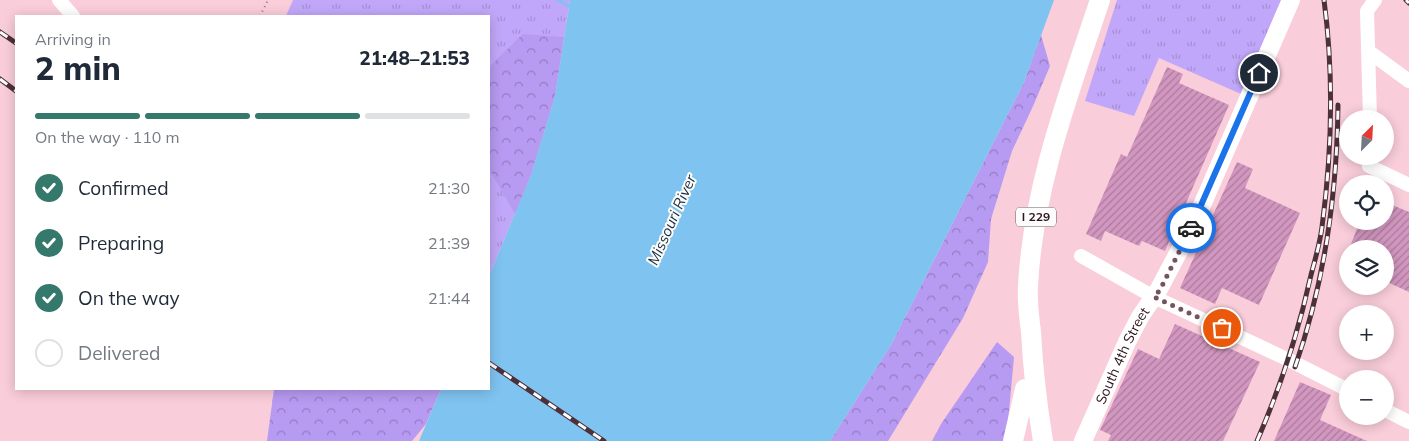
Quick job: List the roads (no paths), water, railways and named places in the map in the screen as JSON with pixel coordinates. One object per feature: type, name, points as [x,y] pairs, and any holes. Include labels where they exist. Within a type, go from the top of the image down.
[{"type":"highway","name":"I 229","points":[[1032,441],[1025,390],[1028,287],[1034,232],[1043,183],[1058,126],[1099,0]]},
{"type":"highway","name":"I 229","points":[[1042,441],[1035,390],[1027,288],[1033,233],[1042,184],[1058,127],[1099,0]]},
{"type":"highway","points":[[1014,441],[1025,390]]},
{"type":"main road","name":"South 4th Street","points":[[1083,441],[1127,342],[1140,317],[1160,290],[1196,220],[1291,0]]},
{"type":"street","points":[[59,0],[73,15]]},
{"type":"street","points":[[1370,110],[1367,11],[1375,0]]},
{"type":"street","points":[[1368,51],[1409,81]]},
{"type":"street","points":[[1369,165],[1409,185]]},
{"type":"street","points":[[1081,256],[1154,297],[1339,385]]},
{"type":"street","points":[[1394,414],[1409,422]]},
{"type":"water","name":"Missouri River","points":[[570,0],[1054,0],[1024,82],[891,345],[830,441],[419,441],[441,390],[490,390],[490,274],[531,175],[555,96]]},
{"type":"waterway","points":[[558,0],[571,7]]},
{"type":"railway","points":[[1257,441],[1274,400],[1295,339],[1321,233],[1330,142],[1329,57],[1324,0]]},
{"type":"railway","points":[[1406,0],[1409,3]]},
{"type":"railway","points":[[0,32],[15,42]]},
{"type":"railway","points":[[0,79],[15,90]]},
{"type":"railway","points":[[1295,367],[1322,270],[1332,205],[1338,105]]},
{"type":"railway","points":[[490,364],[604,441]]}]
